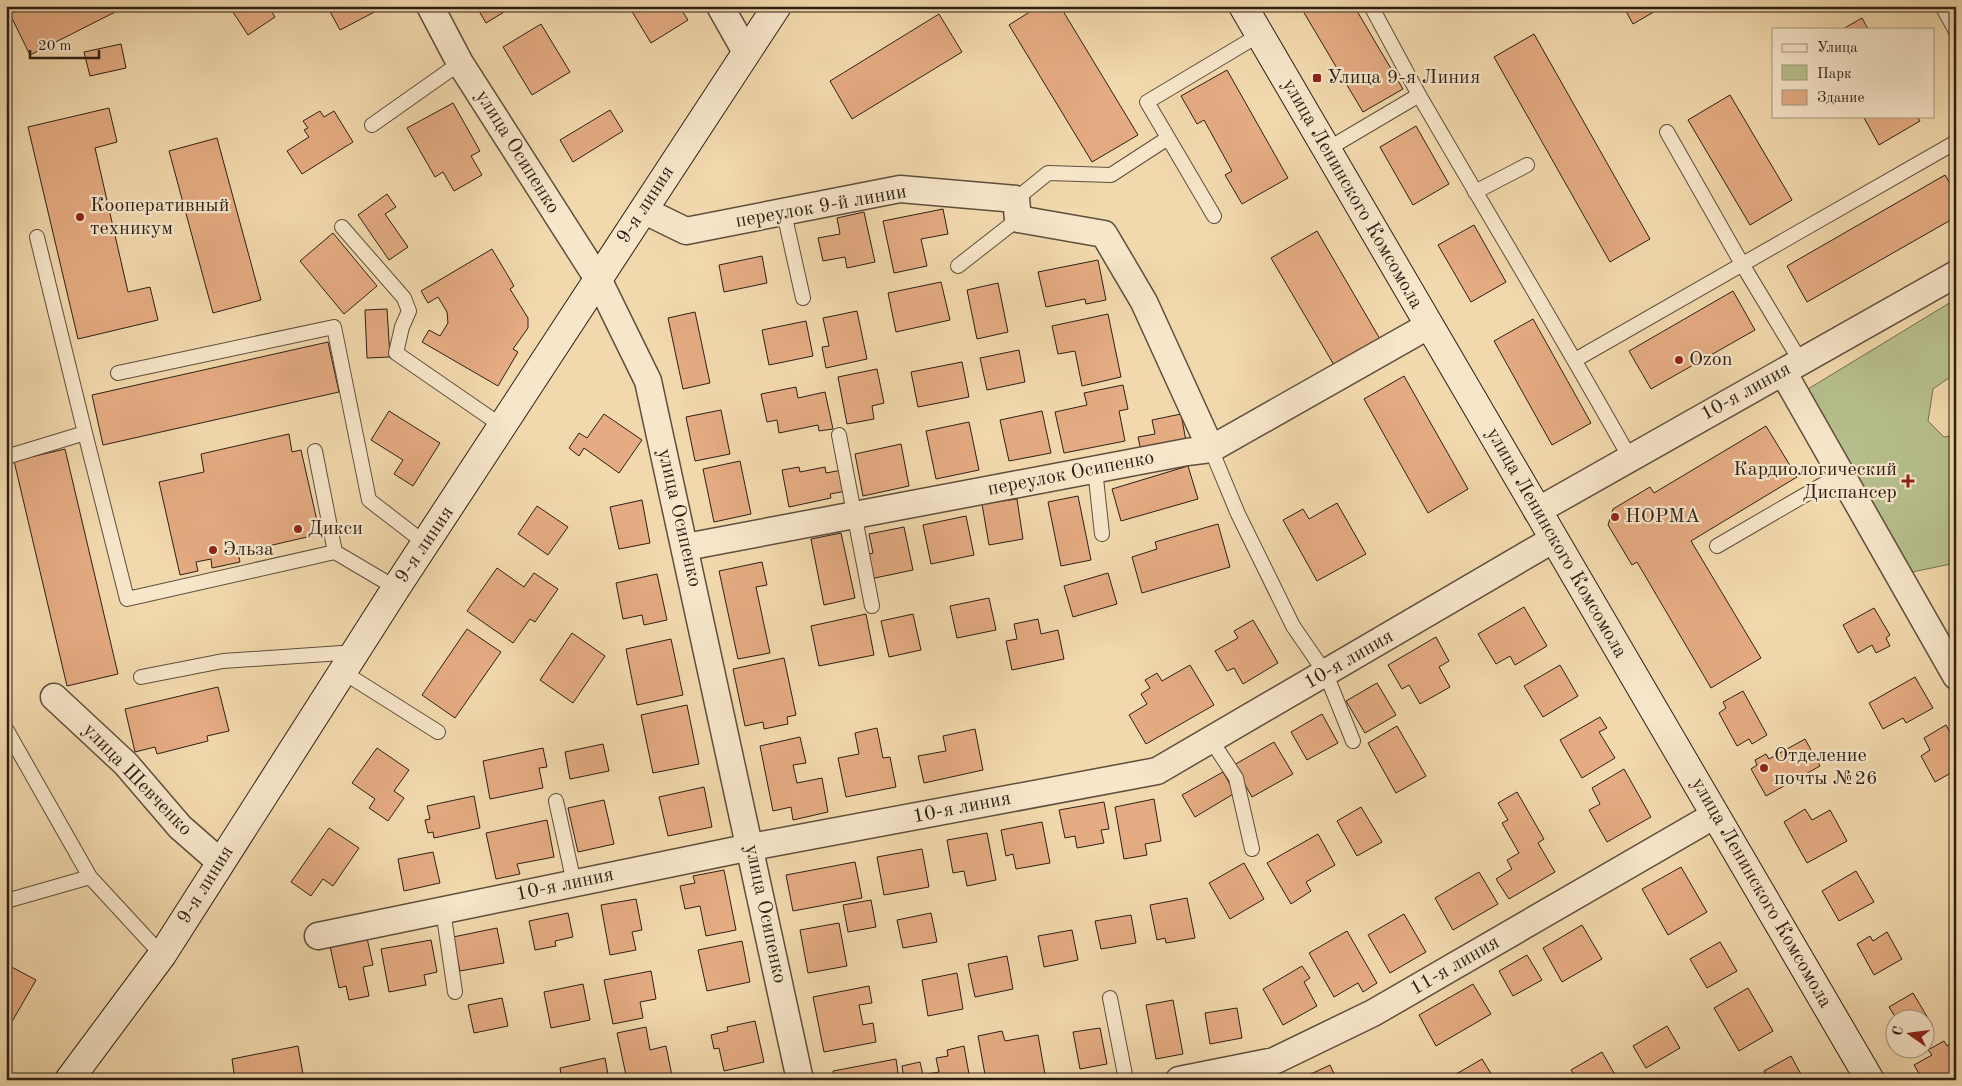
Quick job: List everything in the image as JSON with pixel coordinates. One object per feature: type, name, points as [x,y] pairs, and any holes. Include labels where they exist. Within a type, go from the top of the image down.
[{"type":"street","name":"улица Осипенко","points":[[430,6],[460,63],[598,279],[648,381],[686,547],[800,1080]]},
{"type":"street","points":[[720,6],[746,52]]},
{"type":"street","name":"9-я линия","points":[[69,1080],[162,955],[396,588],[777,6]]},
{"type":"street","name":"улица Ленинского Комсомола","points":[[1243,6],[1428,326],[1870,1080]]},
{"type":"street","name":"переулок 9-й линии","points":[[643,210],[686,231],[900,190],[1017,209],[1104,234],[1144,302],[1211,449]]},
{"type":"street","name":"10-я линия","points":[[1537,511],[1956,274]]},
{"type":"street","name":"переулок Осипенко","points":[[686,547],[1095,469],[1211,449],[1428,326]]},
{"type":"street","points":[[1792,367],[1841,474],[1956,676]]},
{"type":"street","name":"10-я линия","points":[[318,936],[751,847],[1157,771],[1326,674],[1554,539]]},
{"type":"street","name":"улица Шевченко","points":[[54,697],[126,764],[180,827],[220,862]]},
{"type":"street","name":"11-я линия","points":[[1180,1080],[1274,1061],[1373,1013],[1715,815]]},
{"type":"lane","points":[[1371,6],[1419,95],[1575,360],[1630,458]]},
{"type":"lane","points":[[1942,6],[1956,31]]},
{"type":"lane","points":[[1214,216],[1147,102],[1259,35]]},
{"type":"lane","points":[[372,125],[460,63]]},
{"type":"lane","points":[[1326,150],[1419,95]]},
{"type":"lane","points":[[1667,132],[1742,264],[1792,367]]},
{"type":"lane","points":[[958,266],[1017,209],[1048,173],[1111,175],[1168,138]]},
{"type":"lane","points":[[1575,360],[1954,146]]},
{"type":"lane","points":[[1475,192],[1527,164]]},
{"type":"lane","points":[[784,213],[803,298]]},
{"type":"lane","points":[[342,227],[404,298],[409,311],[402,327],[396,353],[502,426]]},
{"type":"lane","points":[[37,238],[127,599],[336,552],[396,588]]},
{"type":"lane","points":[[118,373],[334,327],[369,500],[426,544]]},
{"type":"lane","points":[[6,457],[85,433]]},
{"type":"lane","points":[[839,435],[872,606]]},
{"type":"lane","points":[[1211,449],[1238,514],[1293,626],[1326,674],[1352,741]]},
{"type":"lane","points":[[315,451],[336,552]]},
{"type":"lane","points":[[1095,469],[1102,534]]},
{"type":"lane","points":[[1717,546],[1841,474]]},
{"type":"lane","points":[[141,677],[224,661],[350,662],[438,732]]},
{"type":"lane","points":[[7,732],[90,877],[162,955]]},
{"type":"lane","points":[[1211,740],[1236,778],[1252,848]]},
{"type":"lane","points":[[556,801],[574,883]]},
{"type":"lane","points":[[6,901],[90,877]]},
{"type":"lane","points":[[443,910],[454,992]]},
{"type":"lane","points":[[1110,998],[1126,1080]]},
{"type":"green space","name":"Кардиологический Диспансер","points":[[1956,299],[1956,373],[1933,389],[1928,421],[1944,437],[1956,435],[1956,563],[1912,572],[1808,389]]},
{"type":"building","points":[[6,6],[127,6],[30,55]]},
{"type":"building","points":[[229,6],[268,6],[275,17],[248,35]]},
{"type":"building","points":[[327,6],[386,6],[340,30]]},
{"type":"building","points":[[476,6],[514,6],[486,23]]},
{"type":"building","points":[[638,6],[679,6],[688,20],[651,43],[631,10]]},
{"type":"building","points":[[1039,6],[1060,6],[1138,135],[1092,162],[1009,25]]},
{"type":"building","points":[[1300,6],[1354,6],[1403,89],[1363,112]]},
{"type":"building","points":[[1623,6],[1664,6],[1633,24]]},
{"type":"building","points":[[939,14],[962,52],[852,119],[830,81]]},
{"type":"building","points":[[1862,18],[1867,28],[1845,28]]},
{"type":"building","points":[[541,24],[570,72],[532,95],[503,47]]},
{"type":"building","points":[[1534,34],[1650,239],[1610,262],[1494,57]]},
{"type":"building","points":[[121,44],[126,68],[90,76],[84,52]]},
{"type":"building","points":[[1227,70],[1288,178],[1242,204],[1225,175],[1232,171],[1204,120],[1197,124],[1181,96]]},
{"type":"building","points":[[1730,95],[1792,200],[1750,225],[1688,120]]},
{"type":"building","points":[[453,103],[480,151],[471,156],[482,175],[454,191],[443,172],[435,177],[407,128]]},
{"type":"building","name":"Кооперативный техникум","points":[[109,108],[117,142],[95,148],[128,292],[150,287],[158,320],[78,339],[28,127]]},
{"type":"building","points":[[610,110],[623,131],[573,162],[560,140]]},
{"type":"building","points":[[320,111],[324,117],[334,111],[353,142],[302,174],[287,151],[309,137],[304,130],[308,128],[303,121]]},
{"type":"building","points":[[1864,118],[1918,118],[1920,121],[1879,145]]},
{"type":"building","points":[[1416,126],[1449,184],[1413,205],[1380,147]]},
{"type":"building","points":[[217,138],[261,300],[213,313],[169,151]]},
{"type":"building","points":[[1945,175],[1956,193],[1956,217],[1807,302],[1787,266]]},
{"type":"building","points":[[387,194],[396,207],[385,214],[408,247],[389,260],[358,215]]},
{"type":"building","points":[[943,209],[948,234],[921,239],[927,266],[894,273],[883,221]]},
{"type":"building","points":[[864,212],[875,262],[847,268],[845,257],[823,261],[818,238],[840,234],[837,218]]},
{"type":"building","points":[[1474,225],[1506,282],[1471,302],[1438,245]]},
{"type":"building","points":[[1317,231],[1380,339],[1334,365],[1271,258]]},
{"type":"building","points":[[333,233],[377,286],[344,314],[300,261]]},
{"type":"building","points":[[492,249],[514,286],[510,289],[528,318],[528,328],[513,349],[518,352],[498,386],[422,342],[429,330],[440,336],[448,323],[447,312],[438,297],[428,303],[421,291]]},
{"type":"building","points":[[762,256],[767,283],[724,292],[719,265]]},
{"type":"building","points":[[1098,260],[1106,300],[1086,304],[1085,299],[1046,307],[1038,272]]},
{"type":"building","points":[[941,282],[950,320],[896,332],[888,293]]},
{"type":"building","points":[[998,283],[1008,332],[977,339],[967,290]]},
{"type":"building","points":[[1733,291],[1755,330],[1651,389],[1629,351]]},
{"type":"building","points":[[387,309],[390,357],[367,358],[365,310]]},
{"type":"building","points":[[857,311],[867,359],[826,368],[822,347],[829,346],[823,318]]},
{"type":"building","points":[[695,312],[710,383],[683,389],[668,318]]},
{"type":"building","points":[[1108,314],[1121,377],[1082,386],[1075,351],[1058,354],[1052,326]]},
{"type":"building","points":[[1533,319],[1591,423],[1552,445],[1494,341]]},
{"type":"building","points":[[806,321],[813,356],[769,365],[762,330]]},
{"type":"building","points":[[328,342],[339,392],[103,445],[92,395]]},
{"type":"building","points":[[1019,350],[1025,382],[987,390],[980,358]]},
{"type":"building","points":[[962,362],[969,397],[918,407],[911,372]]},
{"type":"building","points":[[877,369],[884,403],[872,406],[874,419],[847,424],[838,377]]},
{"type":"building","points":[[1404,376],[1468,489],[1428,513],[1364,399]]},
{"type":"building","points":[[1123,385],[1128,409],[1119,411],[1125,441],[1064,453],[1055,412],[1087,405],[1084,393]]},
{"type":"building","points":[[796,387],[798,398],[825,392],[833,429],[819,431],[818,425],[779,433],[777,420],[767,422],[761,394]]},
{"type":"building","points":[[721,410],[730,454],[695,461],[686,417]]},
{"type":"building","points":[[389,411],[440,443],[413,486],[394,474],[403,460],[371,440]]},
{"type":"building","points":[[1042,411],[1051,453],[1009,461],[1000,420]]},
{"type":"building","points":[[604,414],[642,440],[619,473],[584,448],[579,456],[569,448],[579,433],[587,438]]},
{"type":"building","points":[[1181,414],[1186,441],[1141,451],[1138,437],[1155,434],[1152,420]]},
{"type":"building","points":[[969,422],[979,470],[936,479],[926,431]]},
{"type":"building","points":[[1766,426],[1797,477],[1691,541],[1761,658],[1711,688],[1637,562],[1632,565],[1608,525],[1613,509],[1650,487],[1654,493]]},
{"type":"building","points":[[289,434],[292,452],[301,450],[320,534],[238,553],[240,562],[212,568],[211,559],[196,562],[198,571],[180,575],[159,482],[204,472],[201,454]]},
{"type":"building","points":[[901,444],[909,486],[863,496],[855,454]]},
{"type":"building","points":[[65,449],[118,674],[67,686],[14,461]]},
{"type":"building","points":[[740,461],[751,514],[714,522],[703,469]]},
{"type":"building","points":[[1188,466],[1198,499],[1121,521],[1112,489]]},
{"type":"building","points":[[799,467],[800,472],[825,467],[826,473],[842,470],[846,491],[830,494],[831,498],[789,507],[782,470]]},
{"type":"building","points":[[1078,496],[1091,560],[1061,566],[1048,502]]},
{"type":"building","points":[[1017,499],[1023,539],[989,545],[982,504]]},
{"type":"building","points":[[642,500],[650,543],[619,549],[610,507]]},
{"type":"building","points":[[1337,503],[1366,554],[1317,581],[1283,520],[1303,509],[1309,519]]},
{"type":"building","points":[[537,506],[568,527],[548,555],[518,534]]},
{"type":"building","points":[[966,516],[974,555],[931,564],[923,525]]},
{"type":"building","points":[[1218,524],[1230,567],[1142,593],[1132,557],[1157,549],[1155,542]]},
{"type":"building","points":[[904,527],[913,570],[870,579],[865,555],[873,553],[869,534]]},
{"type":"building","points":[[841,533],[855,598],[824,605],[811,539]]},
{"type":"building","points":[[762,562],[767,585],[756,587],[770,653],[738,659],[719,571]]},
{"type":"building","points":[[497,568],[524,587],[534,573],[558,589],[535,622],[530,619],[513,643],[467,611]]},
{"type":"building","points":[[1108,573],[1117,604],[1073,617],[1064,586]]},
{"type":"building","points":[[657,574],[667,620],[644,625],[642,615],[623,619],[616,583]]},
{"type":"building","points":[[989,598],[996,630],[957,638],[950,606]]},
{"type":"building","points":[[1524,607],[1547,646],[1515,665],[1510,656],[1496,664],[1478,634]]},
{"type":"building","points":[[1874,608],[1890,635],[1886,638],[1890,646],[1876,653],[1872,645],[1858,653],[1843,625]]},
{"type":"building","points":[[866,614],[874,655],[819,666],[811,626]]},
{"type":"building","points":[[913,614],[921,650],[889,657],[881,621]]},
{"type":"building","points":[[1038,619],[1041,634],[1058,630],[1064,659],[1012,670],[1006,641],[1017,639],[1014,624]]},
{"type":"building","points":[[1253,620],[1278,663],[1243,684],[1234,668],[1227,671],[1215,651],[1238,638],[1234,631]]},
{"type":"building","points":[[467,629],[501,652],[455,718],[422,695]]},
{"type":"building","points":[[572,633],[605,656],[573,703],[540,680]]},
{"type":"building","points":[[1436,637],[1449,661],[1439,667],[1450,687],[1420,704],[1409,685],[1402,689],[1388,665]]},
{"type":"building","points":[[671,639],[683,695],[637,705],[626,649]]},
{"type":"building","points":[[784,658],[796,715],[787,717],[788,724],[764,729],[763,722],[745,726],[733,669]]},
{"type":"building","points":[[1190,665],[1214,705],[1146,744],[1129,715],[1147,704],[1141,694],[1150,688],[1145,680],[1157,673],[1162,681]]},
{"type":"building","points":[[1560,665],[1578,696],[1543,717],[1524,686]]},
{"type":"building","points":[[1915,677],[1933,708],[1906,723],[1903,718],[1883,729],[1869,703]]},
{"type":"building","points":[[1377,683],[1396,715],[1365,733],[1346,701]]},
{"type":"building","points":[[218,687],[229,731],[207,736],[208,741],[157,754],[155,747],[135,752],[125,709]]},
{"type":"building","points":[[1743,691],[1767,735],[1752,744],[1749,739],[1737,746],[1719,713],[1726,708],[1723,702]]},
{"type":"building","points":[[687,705],[699,764],[653,773],[641,715]]},
{"type":"building","points":[[1322,714],[1338,743],[1307,760],[1291,732]]},
{"type":"building","points":[[1600,717],[1607,728],[1599,732],[1615,758],[1582,778],[1560,740]]},
{"type":"building","points":[[1946,725],[1956,743],[1956,770],[1935,782],[1921,756],[1930,750],[1924,738]]},
{"type":"building","points":[[1397,726],[1426,776],[1396,793],[1368,743]]},
{"type":"building","points":[[877,728],[883,758],[890,757],[896,787],[846,797],[838,758],[859,754],[855,733]]},
{"type":"building","points":[[975,729],[983,770],[924,783],[918,756],[946,751],[943,736]]},
{"type":"building","points":[[800,737],[806,763],[793,765],[797,783],[822,778],[828,812],[793,820],[791,807],[773,811],[760,746]]},
{"type":"building","points":[[1805,739],[1820,766],[1766,796],[1751,769],[1757,765],[1755,760],[1766,754],[1769,759]]},
{"type":"building","points":[[1274,742],[1293,774],[1252,797],[1234,765]]},
{"type":"building","points":[[603,744],[609,771],[570,779],[565,752]]},
{"type":"building","points":[[377,748],[409,770],[394,791],[404,798],[388,821],[369,808],[375,799],[352,783]]},
{"type":"building","points":[[543,748],[547,767],[539,768],[543,788],[490,799],[483,761]]},
{"type":"building","points":[[1624,769],[1651,817],[1607,842],[1589,810],[1600,804],[1592,788]]},
{"type":"building","points":[[1223,772],[1235,793],[1195,817],[1182,795]]},
{"type":"building","points":[[704,787],[712,827],[668,836],[659,797]]},
{"type":"building","points":[[1517,792],[1544,839],[1538,843],[1555,872],[1509,899],[1496,879],[1512,869],[1507,860],[1519,853],[1502,823],[1508,820],[1498,803]]},
{"type":"building","points":[[474,796],[480,828],[434,838],[433,832],[428,833],[425,820],[430,819],[427,806]]},
{"type":"building","points":[[1154,799],[1161,841],[1145,844],[1147,855],[1124,859],[1115,807]]},
{"type":"building","points":[[604,800],[614,844],[578,852],[568,808]]},
{"type":"building","points":[[1104,802],[1109,829],[1101,830],[1104,843],[1077,848],[1075,836],[1065,838],[1059,810]]},
{"type":"building","points":[[1361,807],[1382,842],[1357,856],[1337,821]]},
{"type":"building","points":[[1805,809],[1812,820],[1830,810],[1847,841],[1807,863],[1784,822]]},
{"type":"building","points":[[547,820],[554,857],[517,864],[520,874],[496,879],[486,833]]},
{"type":"building","points":[[1042,822],[1050,863],[1016,869],[1013,854],[1006,856],[1001,830]]},
{"type":"building","points":[[329,828],[359,848],[333,886],[323,879],[311,896],[291,882]]},
{"type":"building","points":[[987,833],[996,880],[967,886],[964,871],[953,873],[947,840]]},
{"type":"building","points":[[1318,834],[1335,865],[1306,882],[1311,891],[1291,904],[1267,863]]},
{"type":"building","points":[[922,849],[929,887],[884,895],[877,857]]},
{"type":"building","points":[[433,852],[440,883],[404,891],[398,859]]},
{"type":"building","points":[[855,862],[862,898],[793,911],[786,875]]},
{"type":"building","points":[[1244,863],[1264,899],[1230,919],[1209,883]]},
{"type":"building","points":[[1681,867],[1707,912],[1668,935],[1642,889]]},
{"type":"building","points":[[724,870],[736,930],[706,936],[700,906],[685,909],[680,886],[695,883],[693,876]]},
{"type":"building","points":[[1856,871],[1874,902],[1839,921],[1822,891]]},
{"type":"building","points":[[1479,872],[1498,904],[1453,930],[1435,898]]},
{"type":"building","points":[[1187,898],[1195,938],[1166,943],[1165,938],[1157,940],[1150,905]]},
{"type":"building","points":[[636,899],[642,930],[632,932],[636,950],[610,955],[601,905]]},
{"type":"building","points":[[871,900],[876,927],[848,932],[843,905]]},
{"type":"building","points":[[568,913],[573,937],[555,941],[556,946],[535,950],[529,921]]},
{"type":"building","points":[[931,913],[937,942],[903,948],[897,920]]},
{"type":"building","points":[[1404,914],[1426,952],[1390,973],[1368,935]]},
{"type":"building","points":[[1131,915],[1136,943],[1101,949],[1095,921]]},
{"type":"building","points":[[839,923],[847,966],[808,973],[800,930]]},
{"type":"building","points":[[1582,925],[1602,959],[1562,982],[1543,948]]},
{"type":"building","points":[[497,928],[504,963],[460,971],[453,937]]},
{"type":"building","points":[[1072,930],[1078,960],[1044,967],[1038,936]]},
{"type":"building","points":[[1347,931],[1377,983],[1363,992],[1358,983],[1334,997],[1309,953]]},
{"type":"building","points":[[1887,932],[1902,959],[1874,975],[1857,944],[1870,936],[1873,941]]},
{"type":"building","points":[[367,938],[373,965],[363,967],[369,996],[349,1000],[346,986],[339,988],[330,946]]},
{"type":"building","points":[[431,940],[437,972],[424,975],[426,985],[389,992],[381,949]]},
{"type":"building","points":[[742,941],[750,982],[707,991],[698,950]]},
{"type":"building","points":[[1720,942],[1737,971],[1707,988],[1690,959]]},
{"type":"building","points":[[1527,955],[1542,980],[1513,996],[1499,971]]},
{"type":"building","points":[[1007,956],[1013,989],[975,997],[968,964]]},
{"type":"building","points":[[6,964],[36,980],[6,1032]]},
{"type":"building","points":[[1302,966],[1310,978],[1304,982],[1317,1006],[1283,1025],[1263,989]]},
{"type":"building","points":[[651,971],[656,999],[640,1002],[643,1018],[613,1024],[604,980]]},
{"type":"building","points":[[957,973],[963,1009],[928,1016],[922,980]]},
{"type":"building","points":[[583,984],[590,1020],[551,1028],[544,992]]},
{"type":"building","points":[[1473,984],[1491,1014],[1436,1046],[1419,1015]]},
{"type":"building","points":[[869,986],[872,1003],[859,1005],[863,1025],[873,1023],[876,1042],[824,1052],[813,997]]},
{"type":"building","points":[[1748,988],[1773,1031],[1739,1051],[1714,1008]]},
{"type":"building","points":[[1913,993],[1922,1008],[1890,1008]]},
{"type":"building","points":[[502,998],[508,1026],[474,1033],[468,1005]]},
{"type":"building","points":[[1173,1000],[1183,1054],[1156,1059],[1146,1005]]},
{"type":"building","points":[[1237,1008],[1242,1038],[1210,1044],[1205,1013]]},
{"type":"building","points":[[755,1021],[764,1062],[724,1071],[719,1048],[714,1049],[711,1035],[728,1031],[727,1027]]},
{"type":"building","points":[[1667,1026],[1680,1048],[1646,1068],[1633,1046]]},
{"type":"building","points":[[646,1027],[650,1050],[666,1046],[672,1076],[653,1080],[627,1080],[617,1033]]},
{"type":"building","points":[[1100,1028],[1107,1064],[1080,1069],[1073,1032]]},
{"type":"building","points":[[1002,1031],[1005,1041],[1038,1035],[1046,1080],[986,1080],[978,1036]]},
{"type":"building","points":[[1944,1041],[1947,1046],[1954,1042],[1956,1046],[1956,1080],[1923,1080],[1914,1065],[1927,1058],[1934,1058],[1934,1047]]},
{"type":"building","points":[[298,1046],[304,1080],[235,1080],[232,1059]]},
{"type":"building","points":[[964,1046],[970,1080],[904,1080],[902,1066],[920,1062],[923,1075],[939,1072],[936,1058],[948,1056],[947,1050]]},
{"type":"building","points":[[1602,1052],[1618,1080],[1575,1080],[1577,1079],[1571,1070]]},
{"type":"building","points":[[1791,1056],[1804,1080],[1769,1080],[1764,1071]]},
{"type":"building","points":[[605,1058],[609,1080],[562,1080],[560,1068]]},
{"type":"building","points":[[896,1059],[899,1080],[835,1080],[833,1071]]},
{"type":"building","points":[[1482,1059],[1495,1080],[1446,1080]]},
{"type":"building","points":[[1330,1065],[1337,1080],[1298,1080]]},
{"type":"place","name":"Улица 9-я Линия","points":[[1317,78]]},
{"type":"place","name":"Кооперативный техникум","points":[[80,217]]},
{"type":"place","name":"Ozon","points":[[1679,360]]},
{"type":"place","name":"Кардиологический Диспансер","points":[[1908,481]]},
{"type":"place","name":"НОРМА","points":[[1615,517]]},
{"type":"place","name":"Дикси","points":[[298,529]]},
{"type":"place","name":"Эльза","points":[[213,550]]},
{"type":"place","name":"Отделение почты №26","points":[[1764,768]]}]
